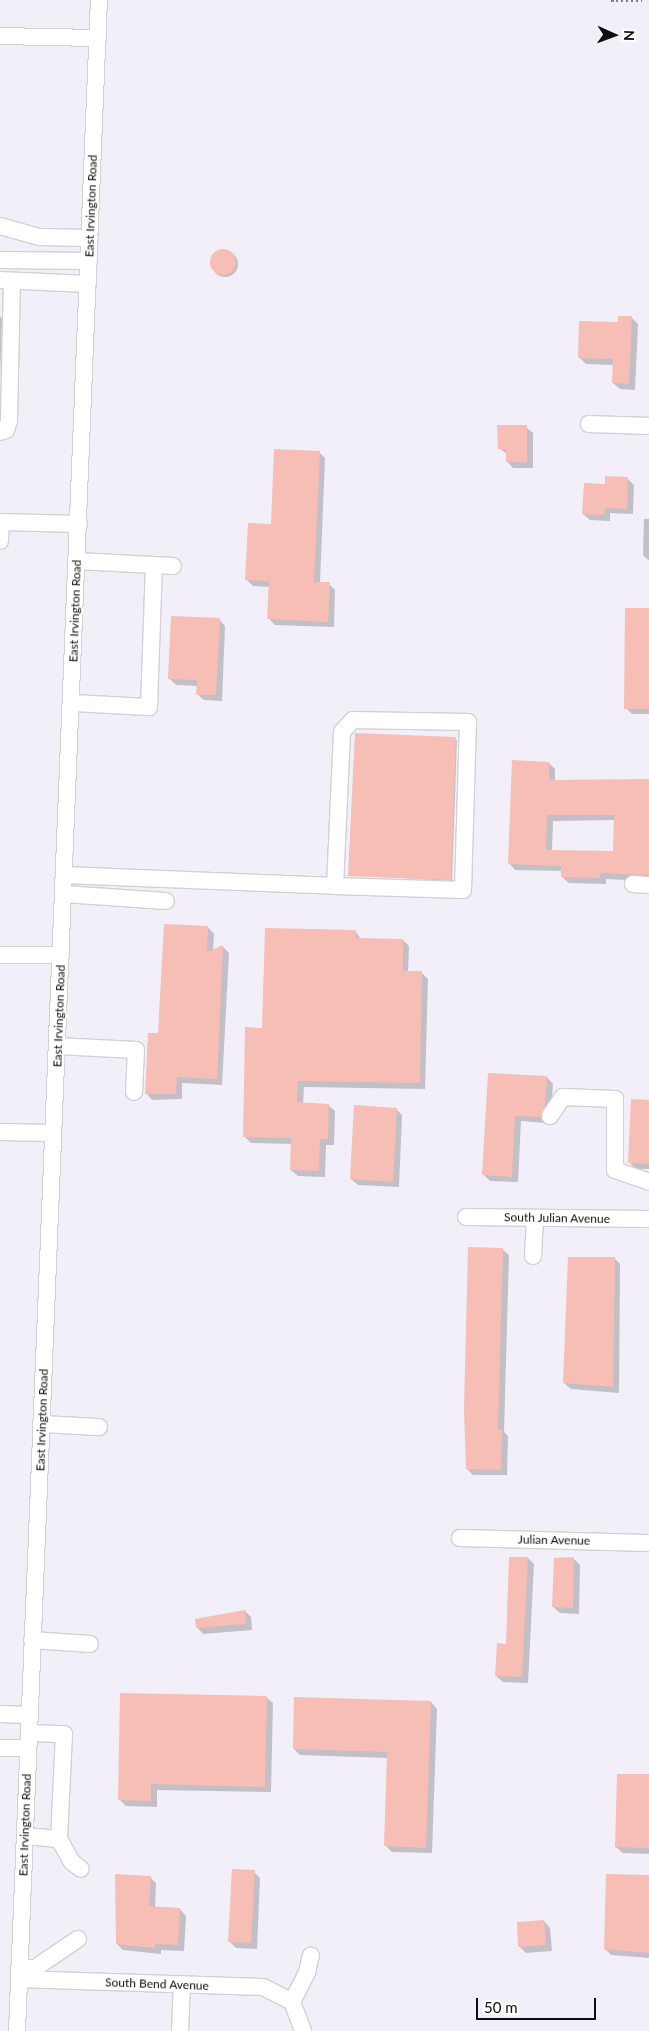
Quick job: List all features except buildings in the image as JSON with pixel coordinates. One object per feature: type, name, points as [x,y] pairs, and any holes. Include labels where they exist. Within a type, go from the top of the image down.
[{"type":"street","name":"East Irvington Road","points":[[17,2031],[78,561],[99,0]]},
{"type":"street","points":[[0,36],[98,38]]},
{"type":"street","points":[[0,226],[39,237],[90,238]]},
{"type":"street","points":[[0,260],[89,261]]},
{"type":"street","points":[[0,432],[8,426],[6,281],[88,284]]},
{"type":"street","points":[[589,424],[649,426]]},
{"type":"street","points":[[0,541],[1,522],[79,524]]},
{"type":"street","points":[[78,561],[173,566]]},
{"type":"street","points":[[72,703],[149,707],[154,566]]},
{"type":"street","points":[[64,875],[335,886],[463,890],[468,722],[353,720],[342,732],[335,886]]},
{"type":"street","points":[[64,894],[166,901]]},
{"type":"street","points":[[0,955],[61,955]]},
{"type":"street","points":[[57,1046],[136,1050],[134,1092]]},
{"type":"street","points":[[550,1116],[563,1098],[615,1099],[615,1170],[649,1182]]},
{"type":"street","points":[[0,1132],[54,1133]]},
{"type":"street","name":"South Julian Avenue","points":[[466,1217],[649,1219]]},
{"type":"street","points":[[533,1256],[535,1218]]},
{"type":"street","points":[[42,1424],[99,1427]]},
{"type":"street","name":"Julian Avenue","points":[[460,1538],[649,1543]]},
{"type":"street","points":[[32,1640],[90,1644]]},
{"type":"street","points":[[0,1714],[29,1715]]},
{"type":"street","points":[[0,1748],[64,1734],[59,1839],[72,1862],[81,1869]]},
{"type":"street","points":[[25,1836],[59,1839]]},
{"type":"street","points":[[19,1974],[36,1968],[78,1939]]},
{"type":"street","points":[[303,2031],[292,2002],[307,1972],[311,1954]]},
{"type":"street","name":"South Bend Avenue","points":[[19,1974],[263,1987],[292,2002]]},
{"type":"street","points":[[180,2031],[182,1984]]},
{"type":"path","points":[[611,0],[642,0]]},
{"type":"shaded area","points":[[0,0],[649,0],[649,2031],[0,2031]]}]
